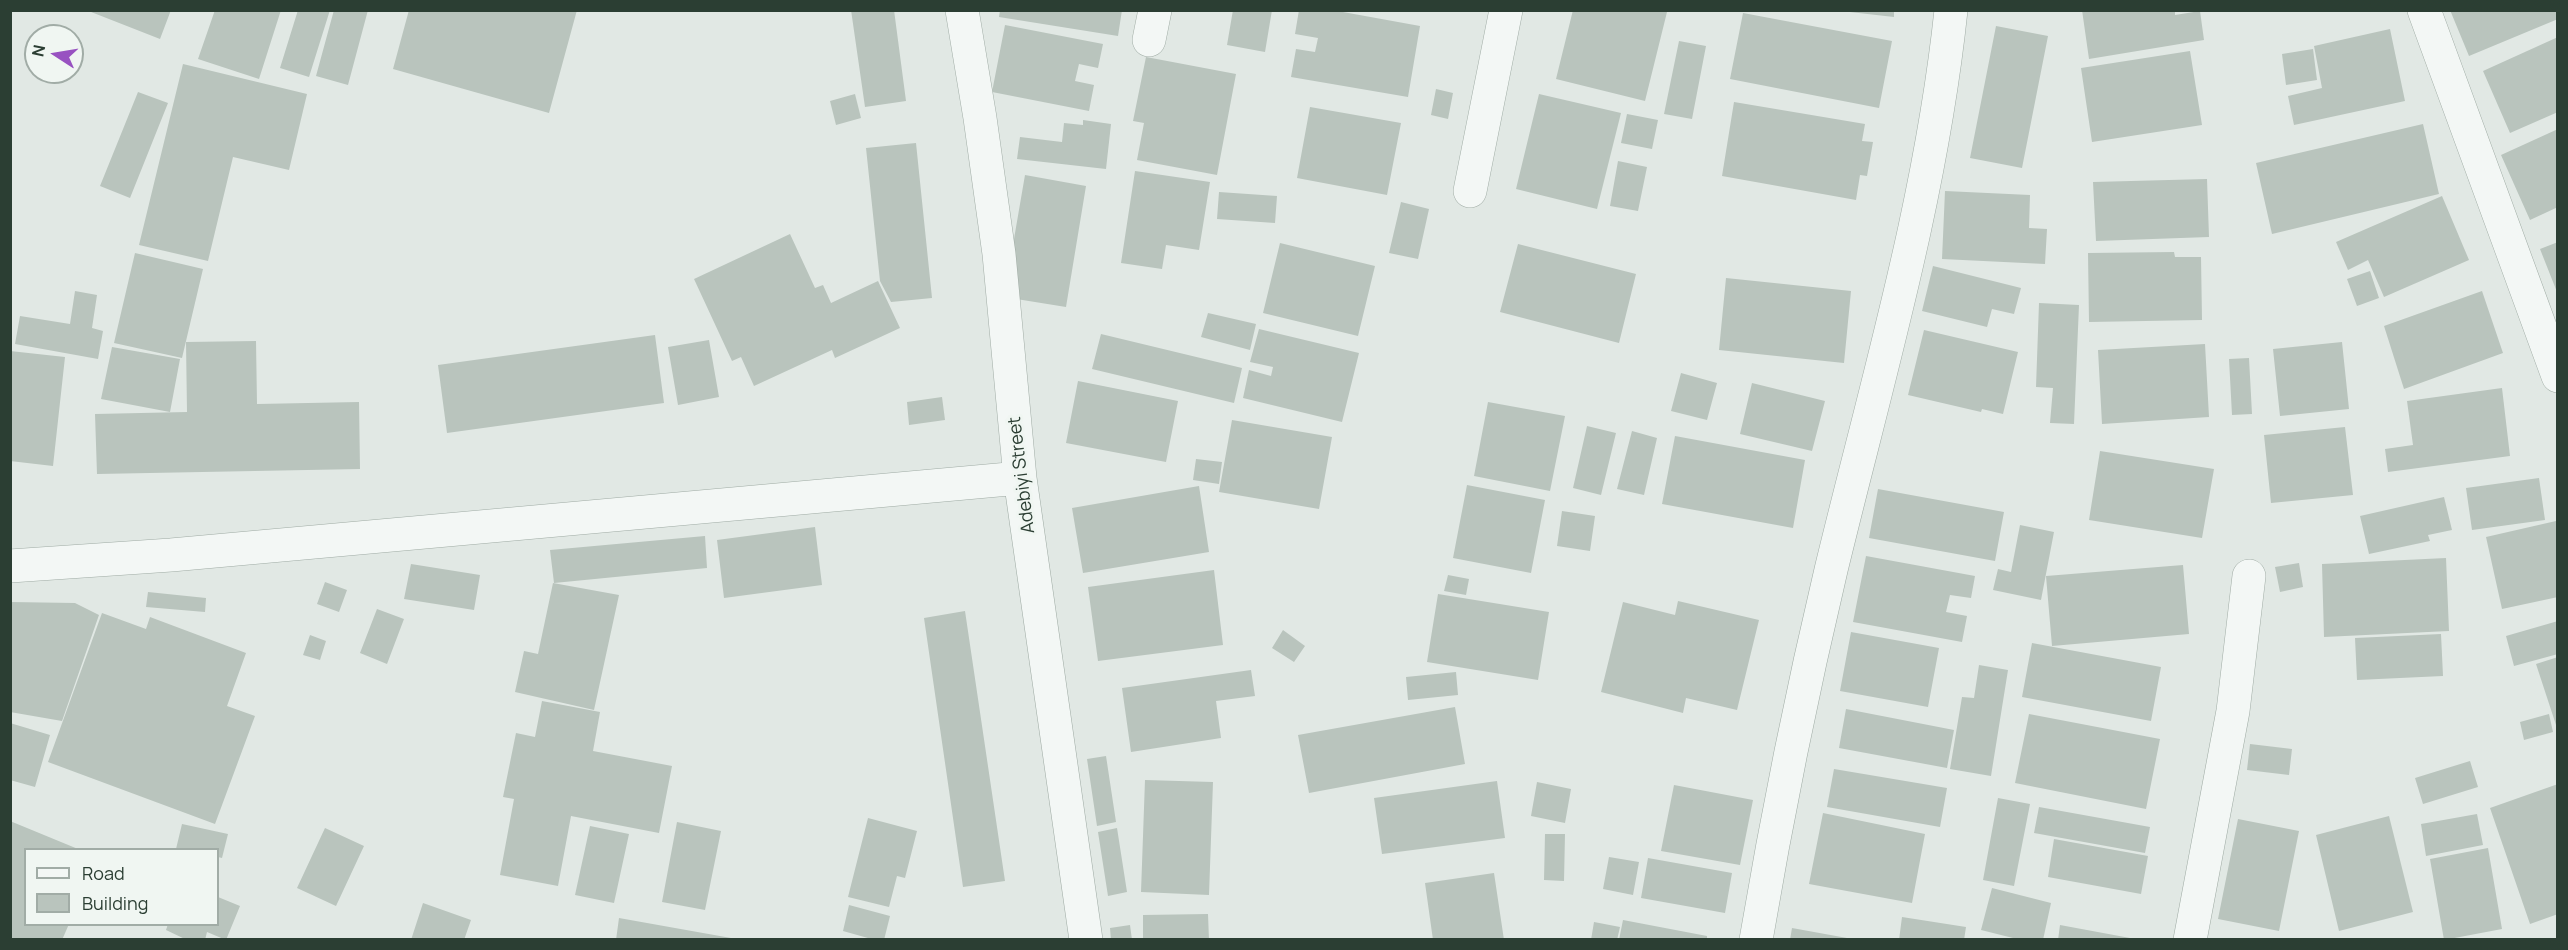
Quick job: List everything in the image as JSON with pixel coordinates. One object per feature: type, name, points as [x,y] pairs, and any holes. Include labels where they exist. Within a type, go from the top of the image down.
[{"type":"street","name":"Adebiyi Street","points":[[962,10],[999,254],[1020,478],[1086,939]]},
{"type":"street","points":[[1470,191],[1506,10]]},
{"type":"street","points":[[1756,939],[1772,843],[1831,571],[1923,194],[1943,84],[1952,10]]},
{"type":"street","points":[[2424,10],[2558,376]]},
{"type":"street","points":[[10,566],[171,555],[1020,478]]},
{"type":"street","points":[[2190,939],[2233,711],[2249,576]]},
{"type":"building","points":[[86,10],[171,10],[160,39]]},
{"type":"building","points":[[215,10],[281,10],[259,79],[198,59]]},
{"type":"building","points":[[298,10],[330,10],[309,77],[280,68]]},
{"type":"building","points":[[334,10],[368,10],[348,85],[316,76]]},
{"type":"building","points":[[409,10],[577,10],[549,113],[393,69]]},
{"type":"building","points":[[851,10],[894,10],[906,101],[865,107]]},
{"type":"building","points":[[1000,10],[1122,10],[1118,36],[999,17]]},
{"type":"building","points":[[1233,10],[1272,10],[1265,52],[1227,45]]},
{"type":"building","points":[[1299,10],[1332,10],[1420,26],[1408,97],[1291,77],[1296,49],[1315,52],[1318,38],[1295,34]]},
{"type":"building","points":[[1573,10],[1659,10],[1667,12],[1645,101],[1556,79]]},
{"type":"building","points":[[1832,10],[1894,10],[1894,17]]},
{"type":"building","points":[[2082,10],[2175,10],[2175,15],[2200,11],[2204,40],[2089,59]]},
{"type":"building","points":[[2450,10],[2558,10],[2558,19],[2469,56]]},
{"type":"building","points":[[1743,13],[1892,41],[1879,108],[1730,79]]},
{"type":"building","points":[[1005,25],[1103,44],[1098,68],[1079,64],[1075,81],[1094,85],[1089,111],[992,92]]},
{"type":"building","points":[[1996,26],[2048,36],[2022,168],[1970,158]]},
{"type":"building","points":[[2390,29],[2405,101],[2294,125],[2288,96],[2322,88],[2314,46]]},
{"type":"building","points":[[2558,37],[2558,112],[2510,133],[2483,71]]},
{"type":"building","points":[[1679,41],[1706,46],[1692,119],[1664,114]]},
{"type":"building","points":[[2313,49],[2317,80],[2286,85],[2282,54]]},
{"type":"building","points":[[2190,51],[2202,125],[2092,142],[2081,68]]},
{"type":"building","points":[[1146,57],[1236,74],[1217,175],[1137,160],[1144,123],[1133,121]]},
{"type":"building","points":[[183,64],[307,94],[289,170],[233,157],[208,261],[139,245]]},
{"type":"building","points":[[1436,89],[1453,93],[1448,119],[1431,115]]},
{"type":"building","points":[[138,92],[168,103],[130,198],[100,186]]},
{"type":"building","points":[[855,94],[861,118],[836,125],[830,101]]},
{"type":"building","points":[[1539,94],[1621,113],[1597,209],[1516,189]]},
{"type":"building","points":[[1734,102],[1865,124],[1862,141],[1873,142],[1867,176],[1860,175],[1856,200],[1722,176]]},
{"type":"building","points":[[1310,107],[1401,123],[1387,195],[1297,178]]},
{"type":"building","points":[[1627,114],[1658,120],[1652,149],[1621,143]]},
{"type":"building","points":[[1083,120],[1111,124],[1106,169],[1017,159],[1020,137],[1062,142],[1064,123],[1083,125]]},
{"type":"building","points":[[2423,124],[2439,194],[2272,234],[2256,163]]},
{"type":"building","points":[[2558,129],[2558,207],[2530,220],[2501,155]]},
{"type":"building","points":[[916,143],[932,298],[891,302],[880,281],[866,148]]},
{"type":"building","points":[[1618,161],[1647,167],[1638,211],[1610,206]]},
{"type":"building","points":[[1135,171],[1210,182],[1199,250],[1166,245],[1162,269],[1121,263]]},
{"type":"building","points":[[1025,175],[1086,186],[1066,307],[1004,297]]},
{"type":"building","points":[[2207,179],[2209,237],[2096,241],[2093,182]]},
{"type":"building","points":[[1945,191],[2030,195],[2029,228],[2047,229],[2045,264],[1942,259]]},
{"type":"building","points":[[1219,192],[1277,196],[1275,223],[1217,219]]},
{"type":"building","points":[[2442,196],[2469,260],[2384,297],[2368,260],[2348,270],[2336,242]]},
{"type":"building","points":[[1401,202],[1429,209],[1418,259],[1389,253]]},
{"type":"building","points":[[790,234],[815,288],[823,285],[831,303],[878,281],[900,328],[835,358],[832,350],[754,386],[741,357],[732,361],[694,279]]},
{"type":"building","points":[[2558,242],[2558,292],[2557,292],[2540,249]]},
{"type":"building","points":[[1280,243],[1375,266],[1358,336],[1263,313]]},
{"type":"building","points":[[1518,244],[1636,274],[1619,343],[1500,312]]},
{"type":"building","points":[[2174,252],[2175,257],[2201,257],[2202,320],[2089,322],[2088,253]]},
{"type":"building","points":[[135,253],[203,269],[182,358],[114,343]]},
{"type":"building","points":[[1933,266],[2021,288],[2014,314],[1992,309],[1987,327],[1922,311]]},
{"type":"building","points":[[2370,271],[2379,298],[2357,306],[2347,279]]},
{"type":"building","points":[[1726,278],[1851,291],[1844,363],[1719,350]]},
{"type":"building","points":[[75,291],[97,295],[92,328],[103,331],[98,359],[15,344],[20,316],[70,324]]},
{"type":"building","points":[[2482,291],[2503,353],[2404,389],[2384,326]]},
{"type":"building","points":[[2039,303],[2079,305],[2074,424],[2050,423],[2053,388],[2036,387]]},
{"type":"building","points":[[1208,313],[1256,324],[1250,350],[1201,337]]},
{"type":"building","points":[[1259,329],[1359,353],[1342,422],[1243,398],[1249,370],[1271,376],[1273,367],[1250,362]]},
{"type":"building","points":[[1924,330],[2018,352],[2003,414],[1982,409],[1981,412],[1908,395]]},
{"type":"building","points":[[1101,334],[1242,368],[1234,403],[1092,369]]},
{"type":"building","points":[[655,335],[664,403],[447,433],[438,365]]},
{"type":"building","points":[[709,340],[719,397],[678,405],[668,347]]},
{"type":"building","points":[[256,341],[257,404],[359,402],[360,469],[97,474],[95,414],[187,412],[186,342]]},
{"type":"building","points":[[2342,342],[2349,409],[2280,416],[2273,349]]},
{"type":"building","points":[[2205,344],[2209,417],[2102,424],[2098,350]]},
{"type":"building","points":[[112,347],[180,359],[170,412],[101,399]]},
{"type":"building","points":[[10,351],[65,357],[53,466],[10,461]]},
{"type":"building","points":[[2249,358],[2252,414],[2232,415],[2229,359]]},
{"type":"building","points":[[1681,373],[1717,383],[1707,420],[1671,411]]},
{"type":"building","points":[[1078,381],[1178,401],[1166,462],[1066,443]]},
{"type":"building","points":[[1752,383],[1825,401],[1812,451],[1740,434]]},
{"type":"building","points":[[2502,388],[2510,456],[2388,472],[2385,449],[2413,445],[2407,401]]},
{"type":"building","points":[[942,397],[945,420],[909,425],[907,402]]},
{"type":"building","points":[[1488,402],[1565,416],[1550,491],[1474,476]]},
{"type":"building","points":[[1232,420],[1332,437],[1319,509],[1219,492]]},
{"type":"building","points":[[1587,426],[1616,433],[1601,495],[1573,488]]},
{"type":"building","points":[[2345,427],[2353,495],[2271,503],[2264,435]]},
{"type":"building","points":[[1632,431],[1657,438],[1644,495],[1617,489]]},
{"type":"building","points":[[1675,436],[1805,460],[1793,528],[1662,504]]},
{"type":"building","points":[[2100,451],[2214,469],[2202,538],[2089,520]]},
{"type":"building","points":[[1196,459],[1222,462],[1219,484],[1193,480]]},
{"type":"building","points":[[2539,478],[2545,520],[2472,530],[2466,488]]},
{"type":"building","points":[[1467,485],[1545,500],[1531,573],[1453,558]]},
{"type":"building","points":[[1199,486],[1209,552],[1083,573],[1072,508]]},
{"type":"building","points":[[1878,489],[2004,512],[1995,561],[1869,538]]},
{"type":"building","points":[[2444,497],[2452,530],[2428,535],[2430,541],[2369,554],[2360,516]]},
{"type":"building","points":[[1562,511],[1595,516],[1590,551],[1557,546]]},
{"type":"building","points":[[2556,521],[2558,597],[2502,609],[2486,537]]},
{"type":"building","points":[[2020,525],[2054,532],[2041,600],[1993,590],[1998,569],[2011,572]]},
{"type":"building","points":[[815,527],[822,585],[724,598],[717,540]]},
{"type":"building","points":[[705,536],[707,568],[554,583],[550,550]]},
{"type":"building","points":[[1866,556],[1975,576],[1971,598],[1950,595],[1946,612],[1967,616],[1962,642],[1853,622]]},
{"type":"building","points":[[2446,558],[2449,631],[2324,637],[2322,564]]},
{"type":"building","points":[[2299,563],[2303,587],[2280,592],[2275,567]]},
{"type":"building","points":[[411,564],[480,575],[474,610],[404,599]]},
{"type":"building","points":[[2183,565],[2189,634],[2052,646],[2046,576]]},
{"type":"building","points":[[1214,570],[1223,645],[1098,661],[1088,587]]},
{"type":"building","points":[[1448,575],[1469,579],[1466,595],[1444,591]]},
{"type":"building","points":[[325,582],[347,590],[339,612],[317,604]]},
{"type":"building","points":[[553,583],[619,595],[594,710],[515,692],[524,651],[538,654]]},
{"type":"building","points":[[148,592],[206,598],[205,612],[146,607]]},
{"type":"building","points":[[1438,594],[1549,612],[1538,680],[1427,662]]},
{"type":"building","points":[[1678,601],[1759,620],[1737,710],[1686,698],[1683,713],[1601,692],[1623,602],[1675,615]]},
{"type":"building","points":[[10,602],[75,603],[99,615],[62,721],[10,712]]},
{"type":"building","points":[[377,609],[404,619],[387,664],[360,653]]},
{"type":"building","points":[[965,611],[1005,881],[963,887],[924,618]]},
{"type":"building","points":[[102,613],[146,629],[150,617],[246,653],[227,706],[255,716],[215,824],[48,762]]},
{"type":"building","points":[[2558,621],[2558,654],[2514,666],[2506,636]]},
{"type":"building","points":[[1283,630],[1305,646],[1294,662],[1272,648]]},
{"type":"building","points":[[1851,632],[1939,648],[1928,707],[1840,691]]},
{"type":"building","points":[[2441,634],[2443,676],[2357,680],[2355,638]]},
{"type":"building","points":[[310,635],[326,641],[320,660],[303,655]]},
{"type":"building","points":[[2032,643],[2161,667],[2151,721],[2022,697]]},
{"type":"building","points":[[2558,657],[2558,728],[2557,728],[2536,664]]},
{"type":"building","points":[[1979,665],[2008,670],[1991,776],[1950,769],[1962,697],[1974,698]]},
{"type":"building","points":[[1251,670],[1255,696],[1216,701],[1221,738],[1131,752],[1122,688]]},
{"type":"building","points":[[1456,672],[1458,695],[1408,700],[1406,677]]},
{"type":"building","points":[[542,701],[600,712],[593,751],[672,766],[659,833],[571,816],[558,886],[500,875],[514,799],[503,797],[516,733],[535,737]]},
{"type":"building","points":[[1455,707],[1465,764],[1309,793],[1298,735]]},
{"type":"building","points":[[1846,709],[1954,730],[1947,768],[1839,748]]},
{"type":"building","points":[[2029,714],[2160,739],[2146,809],[2015,783]]},
{"type":"building","points":[[2549,714],[2553,732],[2524,740],[2520,722]]},
{"type":"building","points":[[10,723],[50,735],[35,787],[10,780]]},
{"type":"building","points":[[2250,744],[2292,749],[2289,775],[2247,770]]},
{"type":"building","points":[[1106,756],[1116,822],[1097,826],[1087,759]]},
{"type":"building","points":[[2470,761],[2478,787],[2423,804],[2415,778]]},
{"type":"building","points":[[1834,769],[1947,788],[1940,827],[1827,807]]},
{"type":"building","points":[[1145,780],[1213,782],[1209,895],[1141,892]]},
{"type":"building","points":[[1497,781],[1505,838],[1382,854],[1374,798]]},
{"type":"building","points":[[1537,782],[1571,789],[1565,823],[1531,816]]},
{"type":"building","points":[[2558,784],[2558,914],[2530,924],[2490,808]]},
{"type":"building","points":[[1674,785],[1753,800],[1740,865],[1661,851]]},
{"type":"building","points":[[1998,798],[2030,804],[2014,886],[1983,880]]},
{"type":"building","points":[[2039,807],[2150,827],[2145,853],[2034,833]]},
{"type":"building","points":[[1823,813],[1925,834],[1912,903],[1809,884]]},
{"type":"building","points":[[2477,814],[2483,845],[2426,856],[2421,824]]},
{"type":"building","points":[[2389,816],[2413,912],[2339,931],[2316,835]]},
{"type":"building","points":[[868,818],[917,831],[905,878],[897,876],[889,907],[848,897]]},
{"type":"building","points":[[2238,819],[2299,831],[2279,931],[2218,919]]},
{"type":"building","points":[[10,821],[76,848],[24,848],[24,926],[68,926],[62,940],[10,940]]},
{"type":"building","points":[[677,822],[721,831],[705,910],[662,902]]},
{"type":"building","points":[[182,824],[228,834],[222,858],[219,857],[219,848],[176,848]]},
{"type":"building","points":[[590,826],[629,834],[614,903],[575,895]]},
{"type":"building","points":[[325,828],[364,846],[336,906],[297,888]]},
{"type":"building","points":[[1117,828],[1127,892],[1108,896],[1098,832]]},
{"type":"building","points":[[1545,834],[1565,834],[1564,881],[1544,880]]},
{"type":"building","points":[[2054,839],[2148,856],[2141,894],[2048,877]]},
{"type":"building","points":[[2488,848],[2502,929],[2444,940],[2430,859]]},
{"type":"building","points":[[1609,857],[1639,862],[1633,895],[1603,889]]},
{"type":"building","points":[[1648,858],[1732,873],[1725,913],[1641,898]]},
{"type":"building","points":[[1494,873],[1504,940],[1433,940],[1425,883]]},
{"type":"building","points":[[1992,888],[2051,903],[2043,940],[2021,940],[1981,930]]},
{"type":"building","points":[[219,897],[240,906],[226,940],[207,932],[205,940],[187,940],[166,930],[167,926],[219,926]]},
{"type":"building","points":[[423,903],[471,920],[464,940],[411,940]]},
{"type":"building","points":[[849,905],[890,916],[884,940],[875,940],[843,931]]},
{"type":"building","points":[[1208,914],[1209,940],[1143,940],[1143,915]]},
{"type":"building","points":[[1902,917],[1966,927],[1964,940],[1899,940]]},
{"type":"building","points":[[619,918],[731,938],[731,940],[616,940]]},
{"type":"building","points":[[1623,920],[1707,936],[1707,940],[1619,940]]},
{"type":"building","points":[[1594,922],[1620,927],[1617,940],[1591,940]]},
{"type":"building","points":[[1130,925],[1132,940],[1111,940],[1110,928]]},
{"type":"building","points":[[2060,925],[2130,938],[2130,940],[2058,940]]},
{"type":"building","points":[[1792,928],[1847,938],[1847,940],[1790,940]]}]
